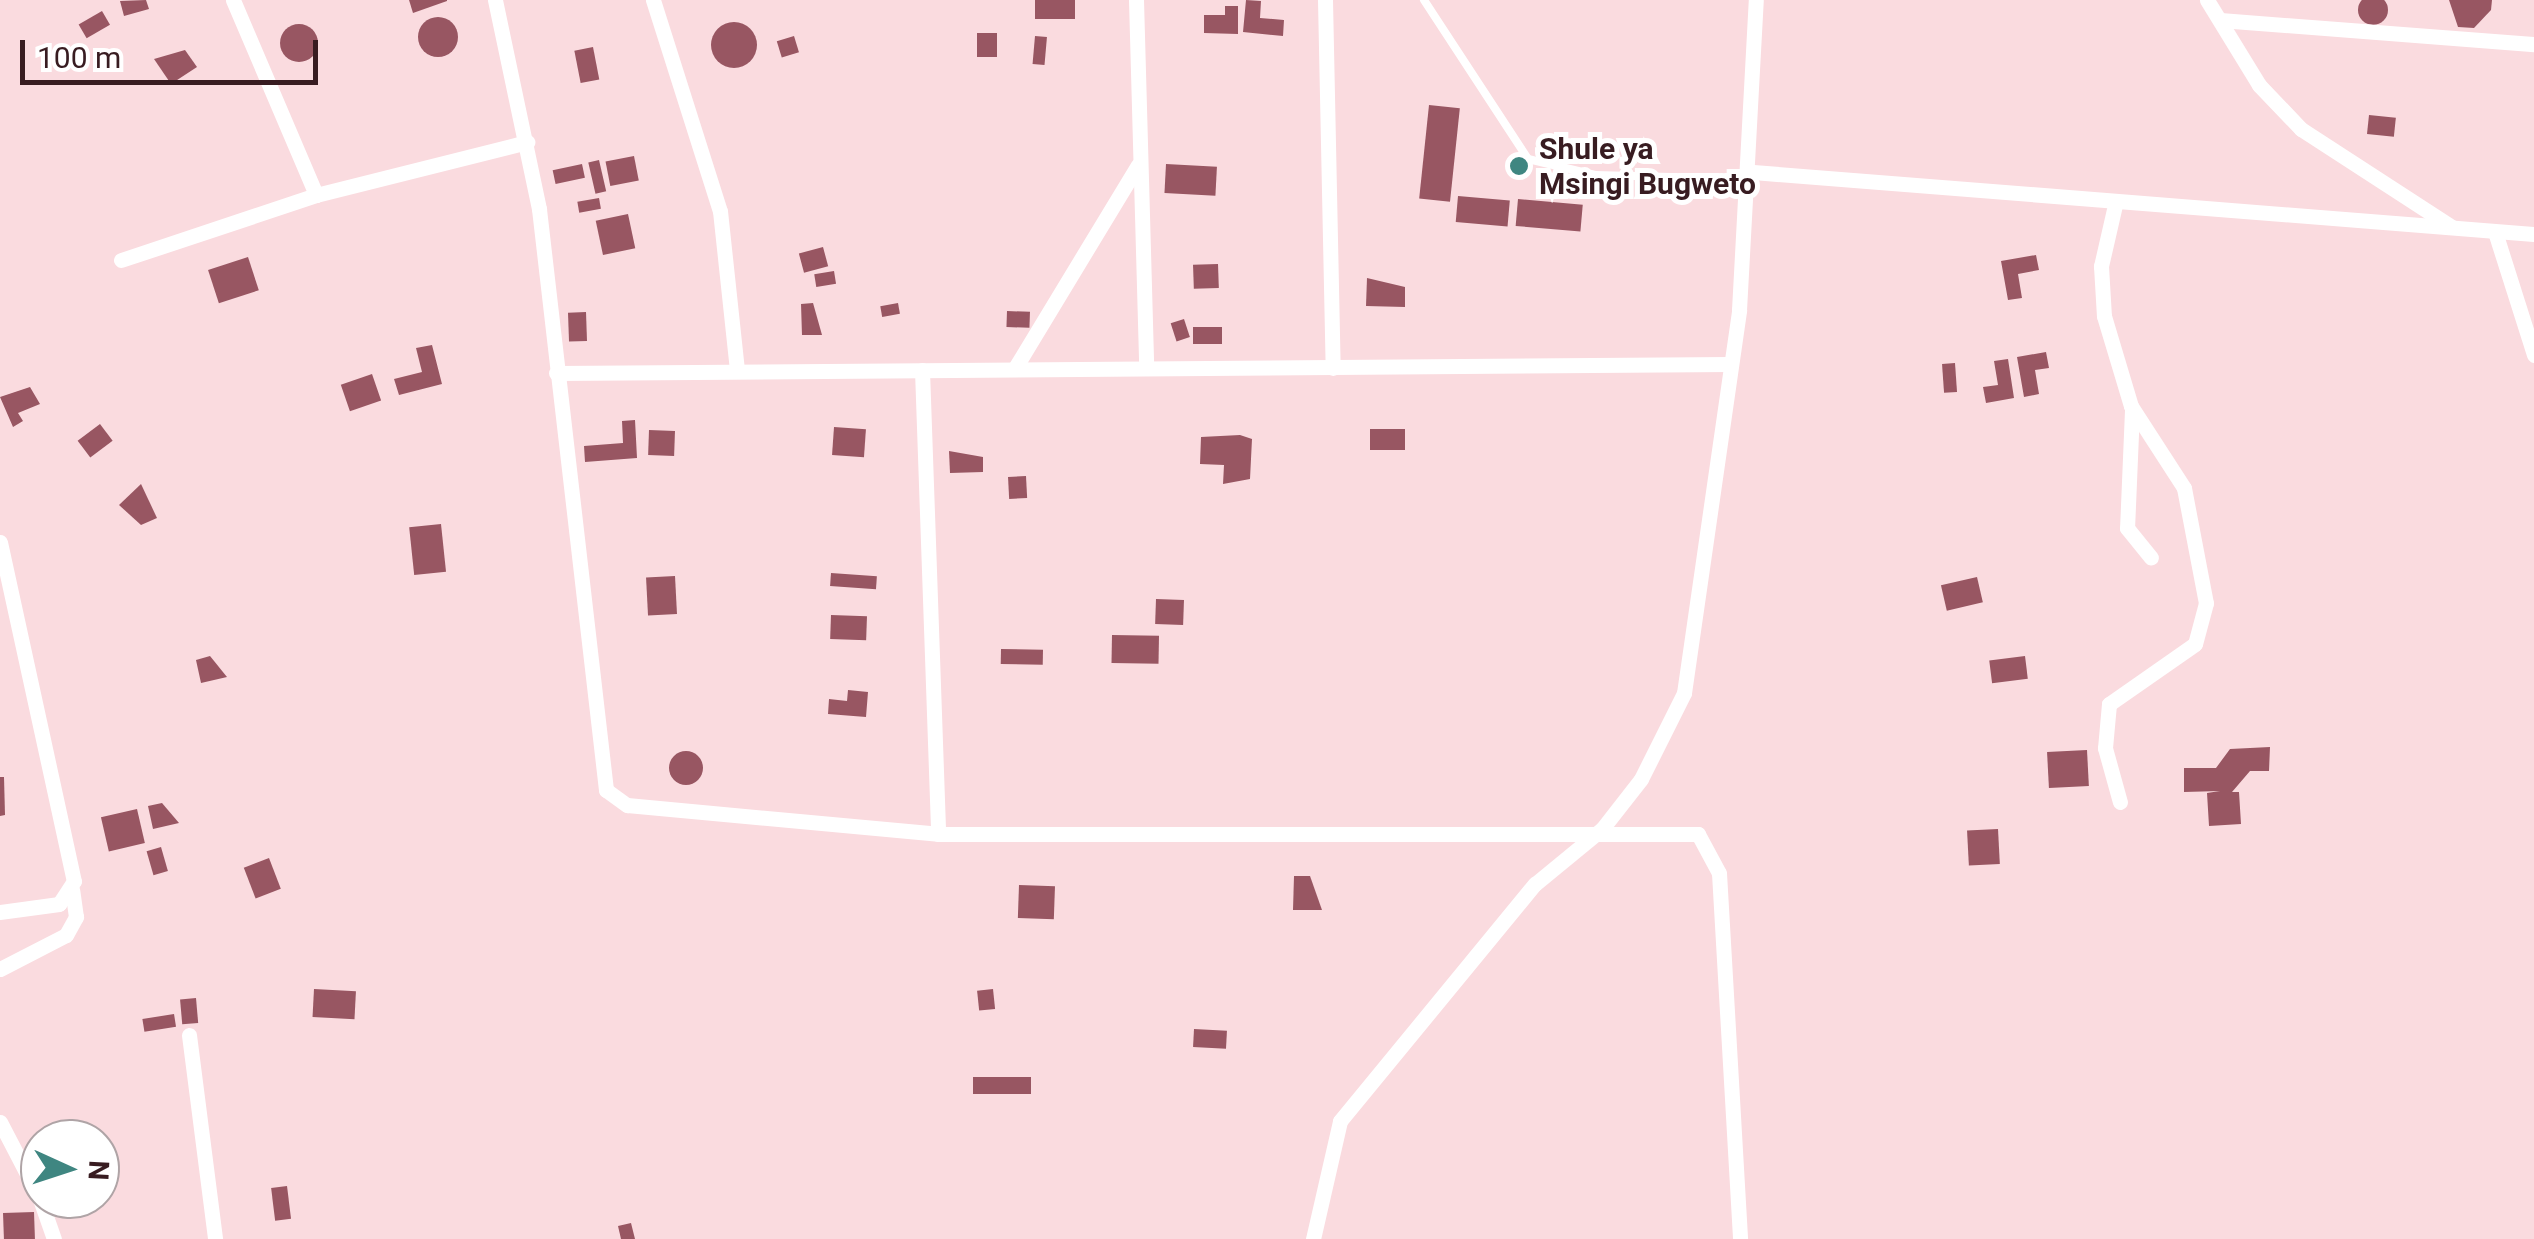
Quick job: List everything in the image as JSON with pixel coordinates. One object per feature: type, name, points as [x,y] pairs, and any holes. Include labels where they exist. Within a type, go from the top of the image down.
[{"type":"street","points":[[233,0],[316,194]]},
{"type":"street","points":[[495,0],[527,142],[606,790],[627,805],[938,834],[1602,829],[1698,834],[1717,856],[1740,1239]]},
{"type":"street","points":[[652,0],[720,211],[737,369]]},
{"type":"street","points":[[1136,0],[1146,365]]},
{"type":"street","points":[[1325,0],[1333,368]]},
{"type":"street","points":[[1313,1239],[1340,1121],[1536,884],[1602,829],[1641,779],[1684,693],[1731,364],[1752,176],[1756,0]]},
{"type":"street","points":[[2206,0],[2259,85],[2301,129],[2460,231]]},
{"type":"street","points":[[2220,20],[2534,44]]},
{"type":"street","points":[[121,260],[316,194],[527,142]]},
{"type":"street","points":[[1015,368],[1138,165]]},
{"type":"street","points":[[1752,176],[2115,206],[2534,234]]},
{"type":"street","points":[[2115,206],[2100,297],[2131,406],[2184,488],[2206,604],[2195,644],[2109,704],[2105,748],[2120,802]]},
{"type":"street","points":[[2496,234],[2534,355]]},
{"type":"street","points":[[556,373],[1146,365],[1333,368],[1731,364]]},
{"type":"street","points":[[922,370],[938,834]]},
{"type":"street","points":[[2131,406],[2127,528],[2150,558]]},
{"type":"street","points":[[0,542],[76,918],[66,934],[0,969]]},
{"type":"street","points":[[0,912],[58,904],[72,890]]},
{"type":"street","points":[[189,1035],[215,1239]]},
{"type":"street","points":[[0,1122],[20,1160]]},
{"type":"lane","points":[[1424,0],[1528,159],[1595,176],[1752,176]]},
{"type":"building","points":[[2373,-5],[2384,-1],[2388,10],[2384,21],[2373,25],[2362,21],[2358,10],[2362,-1]]},
{"type":"building","points":[[146,0],[149,9],[124,16],[120,1]]},
{"type":"building","points":[[409,0],[447,0],[447,1],[413,13]]},
{"type":"building","points":[[1035,0],[1075,0],[1075,19],[1035,19]]},
{"type":"building","points":[[1246,0],[1261,1],[1260,18],[1284,20],[1283,36],[1243,32]]},
{"type":"building","points":[[2449,0],[2492,0],[2491,10],[2474,28],[2458,27]]},
{"type":"building","points":[[1225,6],[1238,6],[1238,34],[1204,33],[1204,15],[1225,15]]},
{"type":"building","points":[[102,11],[110,25],[87,38],[79,24]]},
{"type":"building","points":[[438,17],[452,23],[458,37],[452,51],[438,57],[424,51],[418,37],[424,23]]},
{"type":"building","points":[[734,22],[750,29],[757,45],[750,61],[734,68],[718,61],[711,45],[718,29]]},
{"type":"building","points":[[299,24],[313,29],[318,43],[313,57],[299,62],[285,57],[280,43],[285,29]]},
{"type":"building","points":[[977,33],[997,33],[997,57],[977,57]]},
{"type":"building","points":[[794,36],[799,52],[782,58],[777,41]]},
{"type":"building","points":[[1035,36],[1047,37],[1045,65],[1033,64]]},
{"type":"building","points":[[593,47],[599,79],[581,83],[574,51]]},
{"type":"building","points":[[185,50],[197,67],[171,84],[154,59]]},
{"type":"building","points":[[1429,105],[1460,108],[1450,202],[1419,198]]},
{"type":"building","points":[[2369,115],[2396,118],[2394,137],[2367,134]]},
{"type":"building","points":[[634,156],[639,181],[610,186],[606,162]]},
{"type":"building","points":[[599,160],[606,191],[595,194],[588,162]]},
{"type":"building","points":[[582,164],[585,178],[556,184],[553,170]]},
{"type":"building","points":[[1166,164],[1217,167],[1215,196],[1164,193]]},
{"type":"building","points":[[1458,196],[1510,201],[1508,226],[1456,222]]},
{"type":"building","points":[[599,198],[601,209],[579,213],[577,202]]},
{"type":"building","points":[[1518,199],[1583,205],[1580,232],[1516,226]]},
{"type":"building","points":[[628,214],[635,248],[603,255],[596,221]]},
{"type":"building","points":[[823,247],[828,266],[804,273],[799,253]]},
{"type":"building","points":[[2036,255],[2039,270],[2018,274],[2022,298],[2008,300],[2001,261]]},
{"type":"building","points":[[248,257],[259,290],[219,303],[208,270]]},
{"type":"building","points":[[1218,264],[1219,288],[1194,289],[1193,265]]},
{"type":"building","points":[[834,271],[836,284],[816,287],[814,274]]},
{"type":"building","points":[[1367,278],[1405,287],[1405,307],[1366,306]]},
{"type":"building","points":[[813,303],[822,335],[802,335],[801,304]]},
{"type":"building","points":[[898,303],[900,314],[882,317],[880,306]]},
{"type":"building","points":[[1007,311],[1030,312],[1029,328],[1006,327]]},
{"type":"building","points":[[586,312],[587,341],[569,342],[568,313]]},
{"type":"building","points":[[1184,319],[1190,337],[1177,341],[1171,323]]},
{"type":"building","points":[[1193,327],[1222,327],[1222,344],[1193,344]]},
{"type":"building","points":[[432,345],[442,384],[399,395],[394,379],[422,372],[416,348]]},
{"type":"building","points":[[2046,352],[2049,368],[2035,370],[2039,394],[2024,397],[2017,357]]},
{"type":"building","points":[[2008,359],[2014,398],[1986,403],[1983,387],[1998,385],[1994,361]]},
{"type":"building","points":[[1955,363],[1957,392],[1944,393],[1942,364]]},
{"type":"building","points":[[372,374],[381,400],[350,411],[341,385]]},
{"type":"building","points":[[30,387],[40,404],[18,413],[23,421],[13,427],[0,397]]},
{"type":"building","points":[[635,420],[637,458],[585,462],[584,446],[623,443],[622,421]]},
{"type":"building","points":[[100,424],[113,441],[90,458],[78,441]]},
{"type":"building","points":[[834,427],[866,429],[864,457],[832,455]]},
{"type":"building","points":[[1370,429],[1405,429],[1405,450],[1370,450]]},
{"type":"building","points":[[649,430],[675,431],[674,456],[648,455]]},
{"type":"building","points":[[1240,435],[1252,439],[1250,479],[1223,484],[1224,465],[1200,464],[1201,437]]},
{"type":"building","points":[[949,451],[983,457],[983,472],[950,473]]},
{"type":"building","points":[[1026,476],[1027,498],[1009,499],[1008,477]]},
{"type":"building","points":[[141,484],[157,518],[141,525],[119,505]]},
{"type":"building","points":[[441,524],[446,572],[414,575],[409,527]]},
{"type":"building","points":[[831,573],[877,576],[876,589],[830,586]]},
{"type":"building","points":[[675,576],[677,614],[648,615],[646,578]]},
{"type":"building","points":[[1977,577],[1983,602],[1947,611],[1941,585]]},
{"type":"building","points":[[1156,599],[1184,600],[1183,625],[1155,624]]},
{"type":"building","points":[[831,615],[867,616],[866,640],[830,639]]},
{"type":"building","points":[[1112,635],[1159,636],[1159,664],[1112,663]]},
{"type":"building","points":[[1001,649],[1043,650],[1043,665],[1001,664]]},
{"type":"building","points":[[210,656],[227,677],[201,683],[196,660]]},
{"type":"building","points":[[2025,656],[2028,679],[1992,683],[1989,660]]},
{"type":"building","points":[[848,690],[868,692],[866,717],[828,714],[829,699],[847,701]]},
{"type":"building","points":[[2270,747],[2269,771],[2250,771],[2232,792],[2239,792],[2241,824],[2209,826],[2207,793],[2220,791],[2184,792],[2184,768],[2216,768],[2230,749]]},
{"type":"building","points":[[2087,750],[2089,786],[2049,788],[2047,752]]},
{"type":"building","points":[[686,751],[698,756],[703,768],[698,780],[686,785],[674,780],[669,768],[674,756]]},
{"type":"building","points":[[0,777],[4,777],[5,815],[0,816]]},
{"type":"building","points":[[162,803],[179,823],[153,829],[148,806]]},
{"type":"building","points":[[137,809],[145,843],[109,851],[101,817]]},
{"type":"building","points":[[1998,829],[2000,864],[1969,866],[1967,831]]},
{"type":"building","points":[[161,847],[168,871],[153,875],[147,851]]},
{"type":"building","points":[[269,858],[281,889],[256,898],[244,868]]},
{"type":"building","points":[[1294,876],[1310,876],[1322,910],[1293,910]]},
{"type":"building","points":[[1019,885],[1055,886],[1054,919],[1018,918]]},
{"type":"building","points":[[314,989],[356,991],[354,1019],[313,1017]]},
{"type":"building","points":[[993,989],[995,1009],[979,1011],[977,991]]},
{"type":"building","points":[[196,998],[198,1023],[182,1024],[180,999]]},
{"type":"building","points":[[174,1014],[176,1027],[144,1032],[142,1019]]},
{"type":"building","points":[[1194,1029],[1227,1031],[1226,1049],[1193,1047]]},
{"type":"building","points":[[973,1077],[1031,1077],[1031,1094],[973,1094]]},
{"type":"building","points":[[287,1186],[291,1219],[275,1221],[271,1188]]},
{"type":"building","points":[[20,1212],[20,1219],[34,1219],[35,1239],[4,1239],[3,1213]]},
{"type":"building","points":[[631,1223],[635,1239],[621,1239],[618,1226]]},
{"type":"place","name":"Shule ya Msingi Bugweto","points":[[1519,166]]}]
